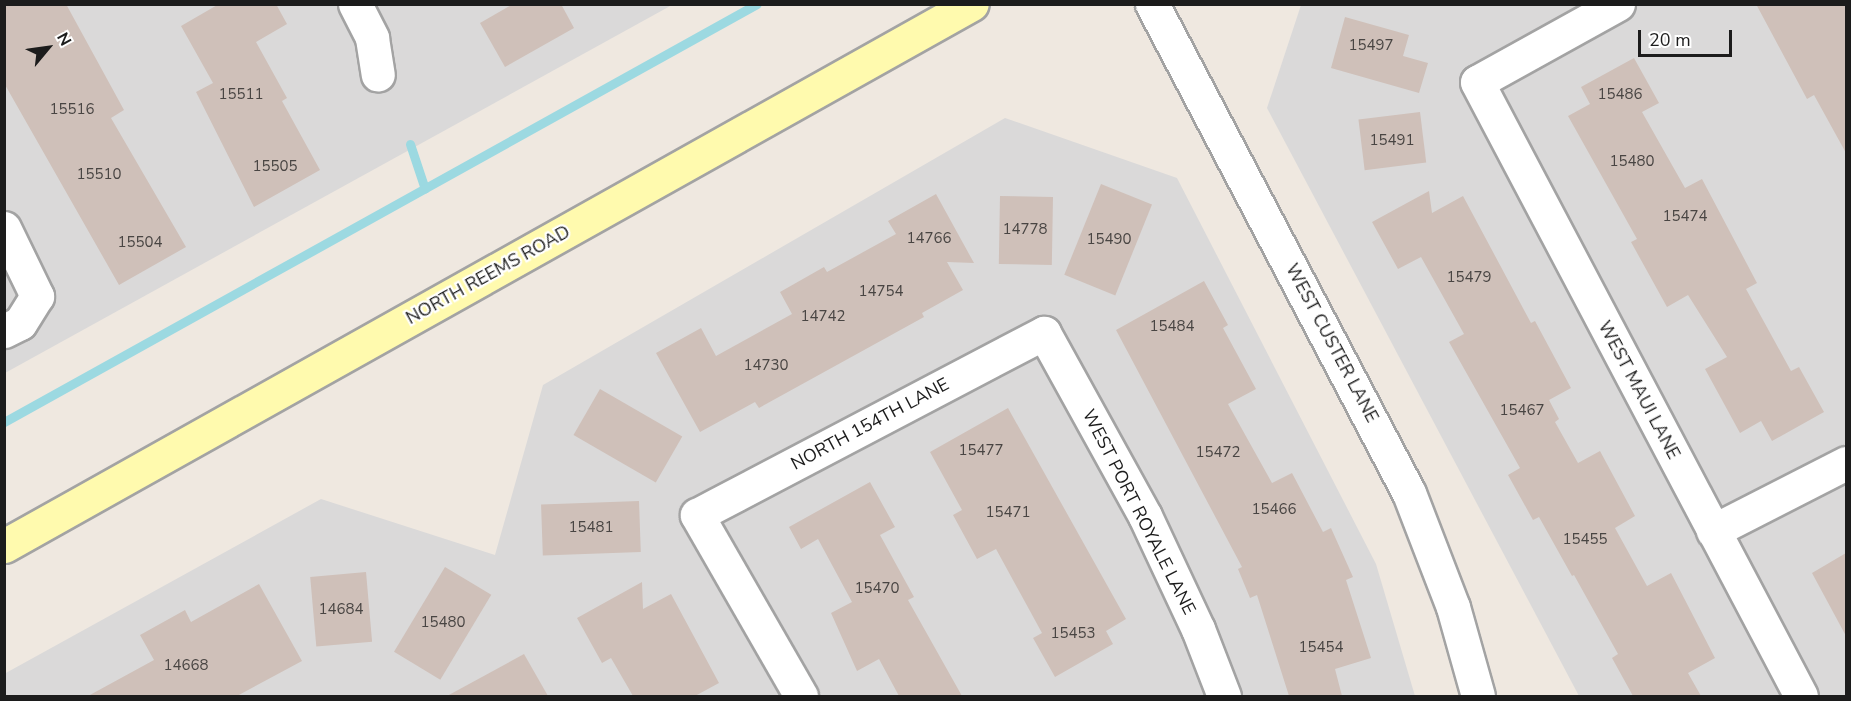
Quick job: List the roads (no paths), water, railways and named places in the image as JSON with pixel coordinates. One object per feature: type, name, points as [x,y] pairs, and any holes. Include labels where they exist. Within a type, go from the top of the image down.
[{"type":"main road","name":"NORTH REEMS ROAD","points":[[4,546],[972,4]]},
{"type":"street","points":[[355,4],[372,38],[378,75]]},
{"type":"street","name":"WEST CUSTER LANE","points":[[1152,4],[1409,493],[1453,607],[1478,696]]},
{"type":"street","name":"WEST MAUI LANE","points":[[1618,4],[1477,82],[1801,696]]},
{"type":"street","points":[[4,228],[37,296],[20,323],[4,332]]},
{"type":"street","name":"NORTH 154TH LANE","points":[[801,696],[697,516],[1044,333]]},
{"type":"street","name":"WEST PORT ROYALE LANE","points":[[1044,333],[1145,516],[1198,628],[1224,696]]},
{"type":"street","points":[[1713,531],[1846,463]]},
{"type":"waterway","points":[[4,422],[757,4]]},
{"type":"waterway","points":[[410,144],[425,189]]}]
